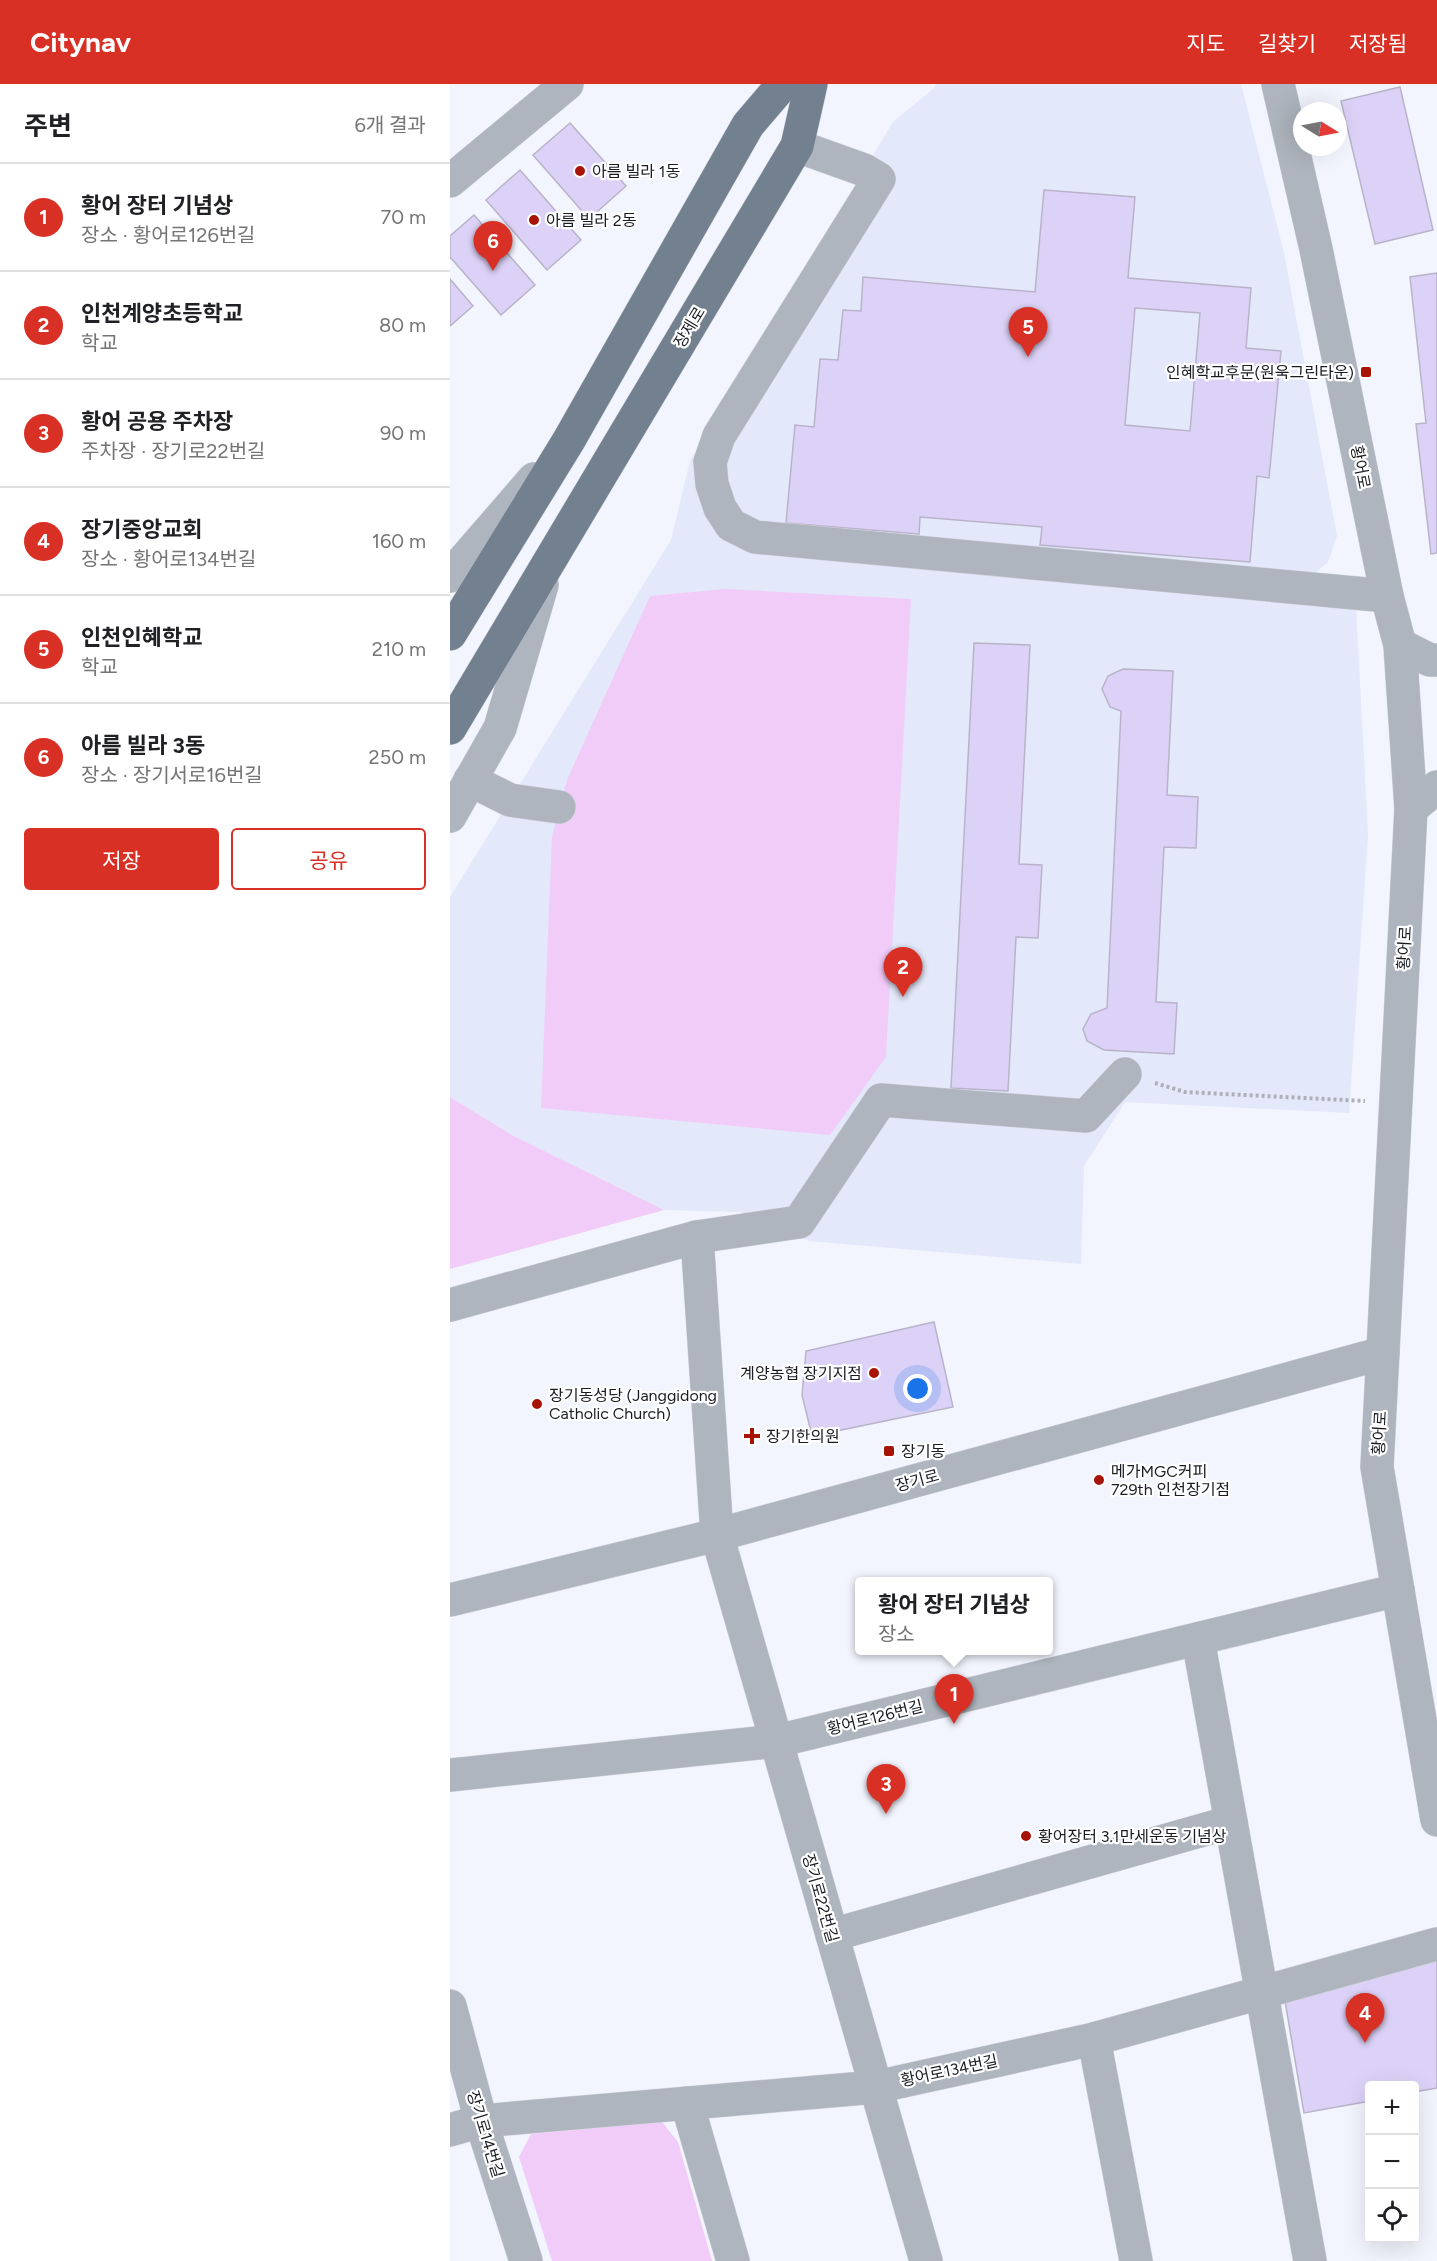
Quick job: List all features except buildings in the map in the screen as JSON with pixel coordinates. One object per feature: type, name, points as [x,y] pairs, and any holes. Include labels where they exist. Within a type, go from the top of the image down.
[{"type":"main road","points":[[450,634],[569,440],[748,125],[783,84]]},
{"type":"main road","name":"장제로","points":[[450,728],[797,146],[811,84]]},
{"type":"street","points":[[450,181],[567,84]]},
{"type":"street","name":"황어로","points":[[1278,84],[1316,249],[1387,596],[1400,645],[1412,809],[1377,1467],[1437,1820]]},
{"type":"street","points":[[797,146],[864,170],[879,179],[719,436],[710,462],[712,484],[720,508],[731,525],[755,537],[1387,596]]},
{"type":"street","points":[[450,576],[569,440]]},
{"type":"street","name":"장제로","points":[[450,816],[500,728],[549,562]]},
{"type":"street","points":[[1400,645],[1430,660],[1437,660]]},
{"type":"street","points":[[470,780],[510,800],[559,807]]},
{"type":"street","points":[[1412,809],[1437,788]]},
{"type":"street","points":[[450,1305],[697,1237],[799,1222],[881,1100],[1086,1116],[1125,1074]]},
{"type":"street","name":"장기로22번길","points":[[697,1237],[717,1535],[926,2261]]},
{"type":"street","name":"장기로","points":[[450,1600],[717,1535],[1383,1353]]},
{"type":"street","name":"황어로126번길","points":[[450,1775],[777,1741],[1398,1590]]},
{"type":"street","points":[[1198,1639],[1310,2261]]},
{"type":"street","points":[[832,1935],[1231,1822]]},
{"type":"street","name":"황어로134번길","points":[[450,2130],[481,2121],[876,2086],[1094,2039],[1437,1944]]},
{"type":"street","name":"장기로14번길","points":[[450,2006],[481,2121],[526,2261]]},
{"type":"street","points":[[1094,2039],[1136,2261]]},
{"type":"street","points":[[687,2103],[733,2261]]},
{"type":"path","points":[[1125,1074],[1185,1092],[1396,1102]]},
{"type":"shaded area","points":[[936,84],[1241,84],[1284,253],[1337,536],[1328,562],[1313,575],[1356,607],[1368,835],[1349,1113],[1125,1102],[1084,1166],[1081,1264],[809,1241],[741,1212],[664,1210],[512,1135],[450,1097],[450,897],[671,540],[690,461],[893,122]]},
{"type":"shaded area","points":[[725,589],[911,599],[886,1057],[830,1135],[541,1108],[552,837],[567,780],[650,596]]},
{"type":"shaded area","points":[[450,1097],[512,1135],[664,1210],[450,1269]]},
{"type":"shaded area","points":[[662,2122],[678,2142],[712,2261],[552,2261],[519,2157],[531,2134]]},
{"type":"place","name":"아름 빌라 1동","points":[[580,171]]},
{"type":"place","name":"아름 빌라 2동","points":[[534,220]]},
{"type":"place","name":"아름 빌라 3동","points":[[493,271]]},
{"type":"place","name":"인천인혜학교","points":[[1028,357]]},
{"type":"place","name":"인혜학교후문(원욱그린타운)","points":[[1366,372]]},
{"type":"place","name":"인천계양초등학교","points":[[903,997]]},
{"type":"place","name":"계양농협 장기지점","points":[[874,1373]]},
{"type":"place","name":"장기동성당 (Janggidong Catholic Church)","points":[[537,1404]]},
{"type":"place","name":"장기한의원","points":[[752,1436]]},
{"type":"place","name":"장기동","points":[[889,1451]]},
{"type":"place","name":"메가MGC커피 729th 인천장기점","points":[[1099,1480]]},
{"type":"place","name":"황어 장터 기념상","points":[[954,1724]]},
{"type":"place","name":"황어 공용 주차장","points":[[886,1814]]},
{"type":"place","name":"황어장터 3.1만세운동 기념상","points":[[1026,1836]]},
{"type":"place","name":"장기중앙교회","points":[[1365,2043]]}]
